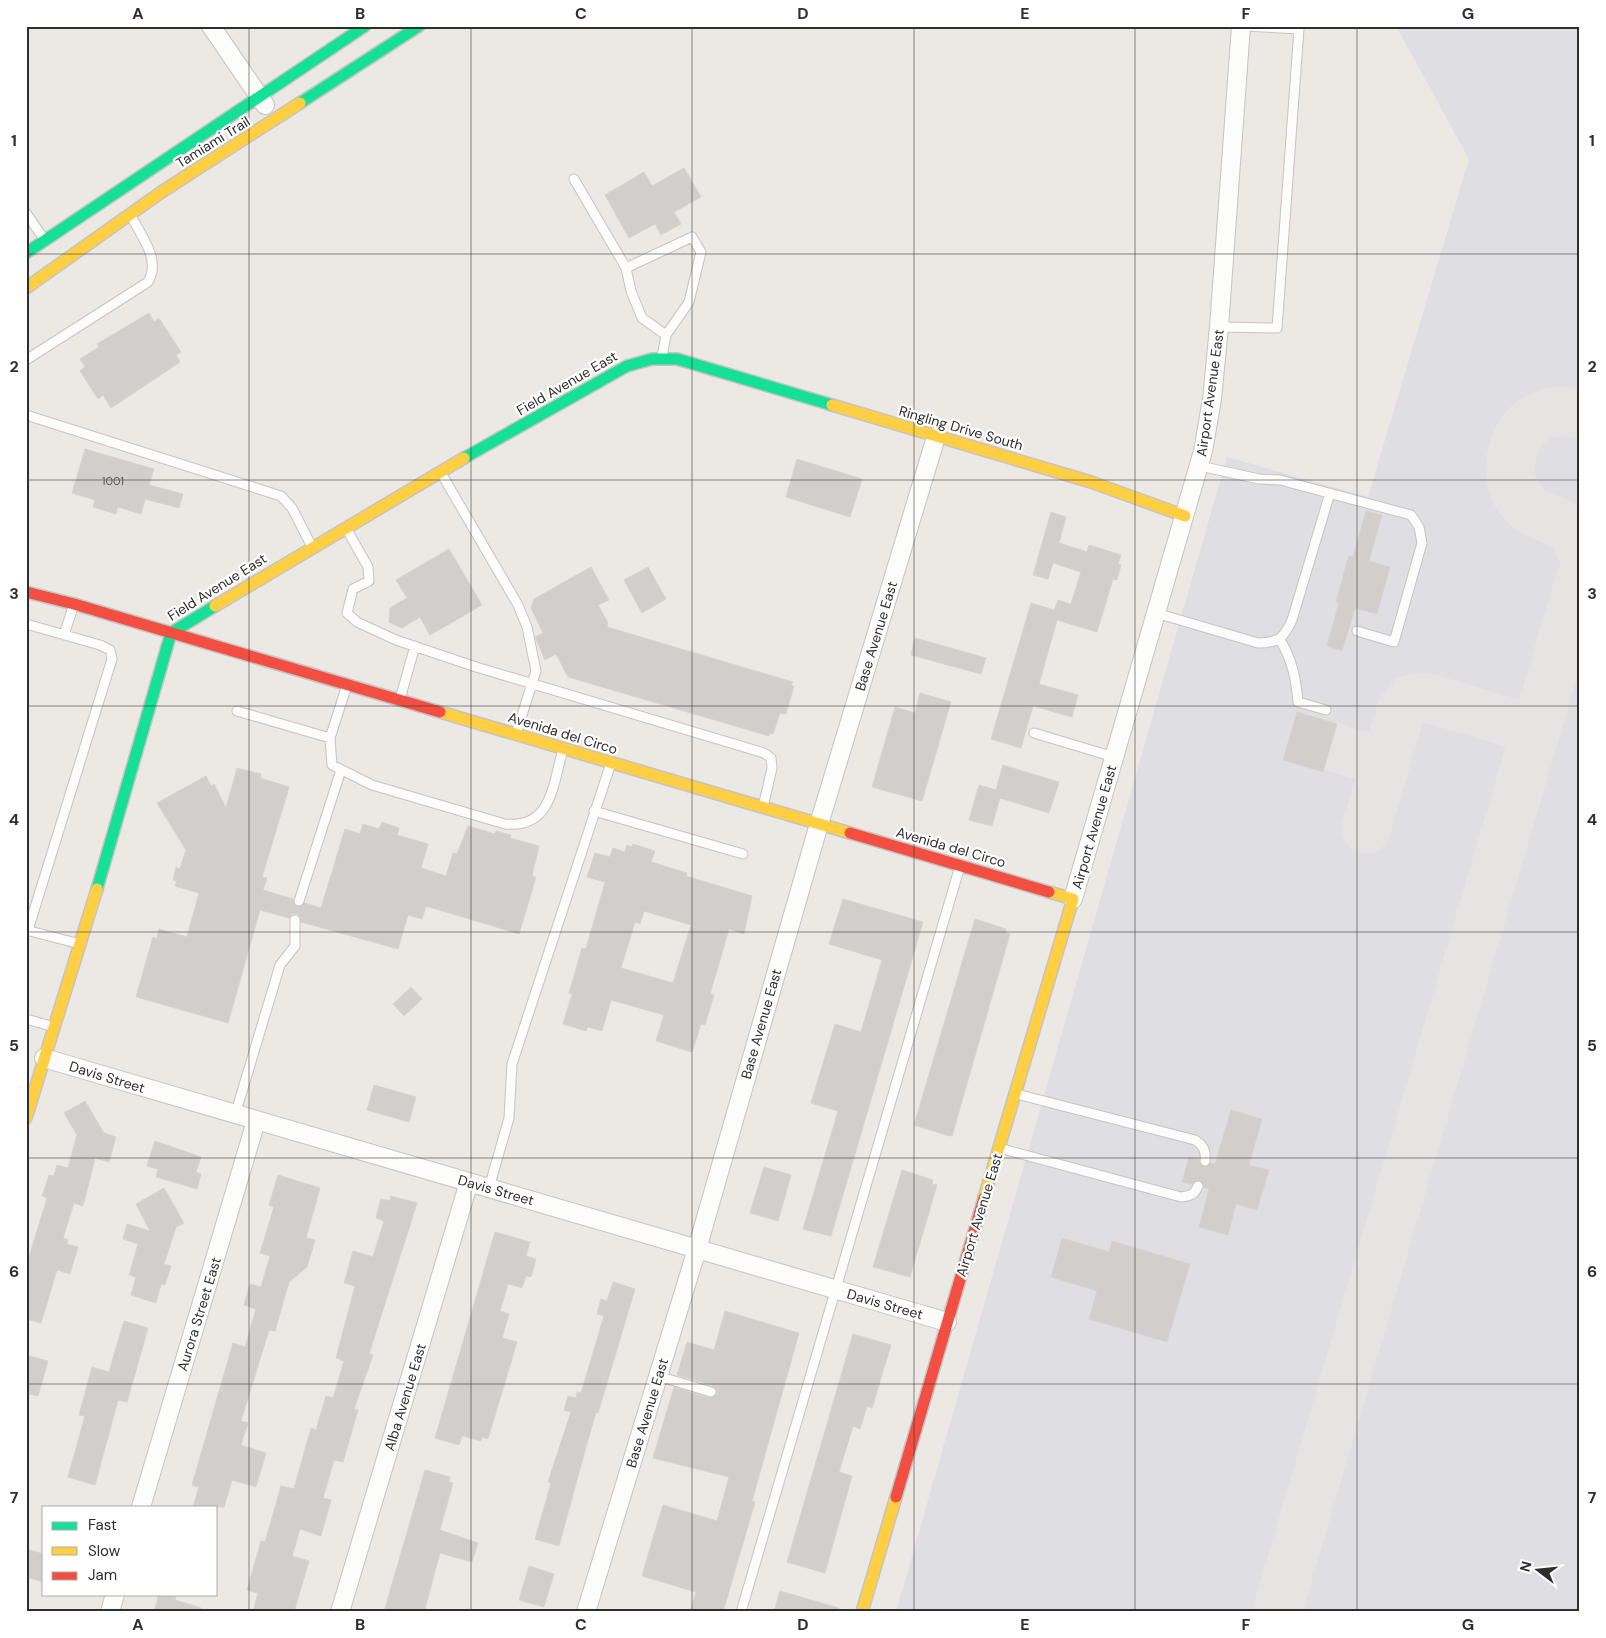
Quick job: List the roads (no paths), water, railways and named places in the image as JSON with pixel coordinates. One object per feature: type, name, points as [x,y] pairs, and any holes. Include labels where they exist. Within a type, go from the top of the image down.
[{"type":"street","points":[[211,26],[260,96],[274,121]]},
{"type":"street","name":"Tamiami Trail","points":[[26,288],[54,251],[124,203],[260,96],[365,26]]},
{"type":"street","name":"Tamiami Trail","points":[[26,253],[54,251],[124,203],[274,121],[419,26]]},
{"type":"street","name":"Airport Avenue East","points":[[862,1612],[1200,466],[1209,421],[1219,327],[1241,26]]},
{"type":"street","name":"Field Avenue East","points":[[27,1115],[80,944],[171,633],[346,527],[627,366],[641,360],[662,357],[677,359],[727,374]]},
{"type":"street","name":"Ringling Drive South","points":[[727,374],[1091,482],[1185,516]]},
{"type":"street","name":"Base Avenue East","points":[[586,1612],[697,1249],[819,824],[936,437]]},
{"type":"street","name":"Avenida del Circo","points":[[26,590],[1073,899]]},
{"type":"street","name":"Davis Street","points":[[44,1058],[947,1322]]},
{"type":"street","name":"Aurora Street East","points":[[141,1506],[256,1121]]},
{"type":"street","name":"Alba Avenue East","points":[[340,1612],[469,1182]]},
{"type":"street","points":[[110,1612],[114,1596]]},
{"type":"lane","points":[[1219,327],[1277,328],[1299,29],[1246,26]]},
{"type":"lane","points":[[574,179],[626,268],[631,291],[642,318],[666,335]]},
{"type":"lane","points":[[26,360],[148,282],[154,273],[152,258],[124,203]]},
{"type":"lane","points":[[26,213],[54,251]]},
{"type":"lane","points":[[626,268],[692,237],[701,252],[689,302],[666,335],[662,357]]},
{"type":"lane","points":[[26,415],[281,496],[292,508],[312,547]]},
{"type":"lane","points":[[1200,466],[1259,479],[1280,480],[1411,515],[1419,527],[1422,543],[1394,642],[1357,631]]},
{"type":"lane","points":[[440,472],[518,605],[527,627],[536,671],[516,734]]},
{"type":"lane","points":[[1156,613],[1258,643],[1273,643],[1280,640],[1285,636],[1292,620],[1330,493]]},
{"type":"lane","points":[[346,527],[368,567],[369,581],[353,589],[347,613],[357,622],[476,668],[532,682],[764,753],[771,758],[772,768],[763,807]]},
{"type":"lane","points":[[64,635],[74,604]]},
{"type":"lane","points":[[26,624],[100,645],[110,650],[112,659],[27,930],[80,944]]},
{"type":"lane","points":[[1280,640],[1288,653],[1296,678],[1298,702],[1326,710]]},
{"type":"lane","points":[[400,700],[415,646]]},
{"type":"lane","points":[[347,684],[330,738],[332,765],[372,785],[505,824],[520,825],[536,819],[545,808],[563,748]]},
{"type":"lane","points":[[237,711],[330,738]]},
{"type":"lane","points":[[1034,733],[1114,757]]},
{"type":"lane","points":[[489,1188],[509,1118],[512,1064],[611,762]]},
{"type":"lane","points":[[299,901],[341,770]]},
{"type":"lane","points":[[594,811],[744,854]]},
{"type":"lane","points":[[741,1612],[834,1289],[960,865]]},
{"type":"lane","points":[[235,1115],[280,965],[295,946],[295,920]]},
{"type":"lane","points":[[26,1019],[54,1027]]},
{"type":"lane","points":[[1015,1094],[1195,1140],[1202,1144],[1206,1152],[1205,1161]]},
{"type":"lane","points":[[999,1148],[1181,1197],[1190,1196],[1196,1192],[1198,1186]]},
{"type":"lane","points":[[658,1376],[711,1392]]}]
